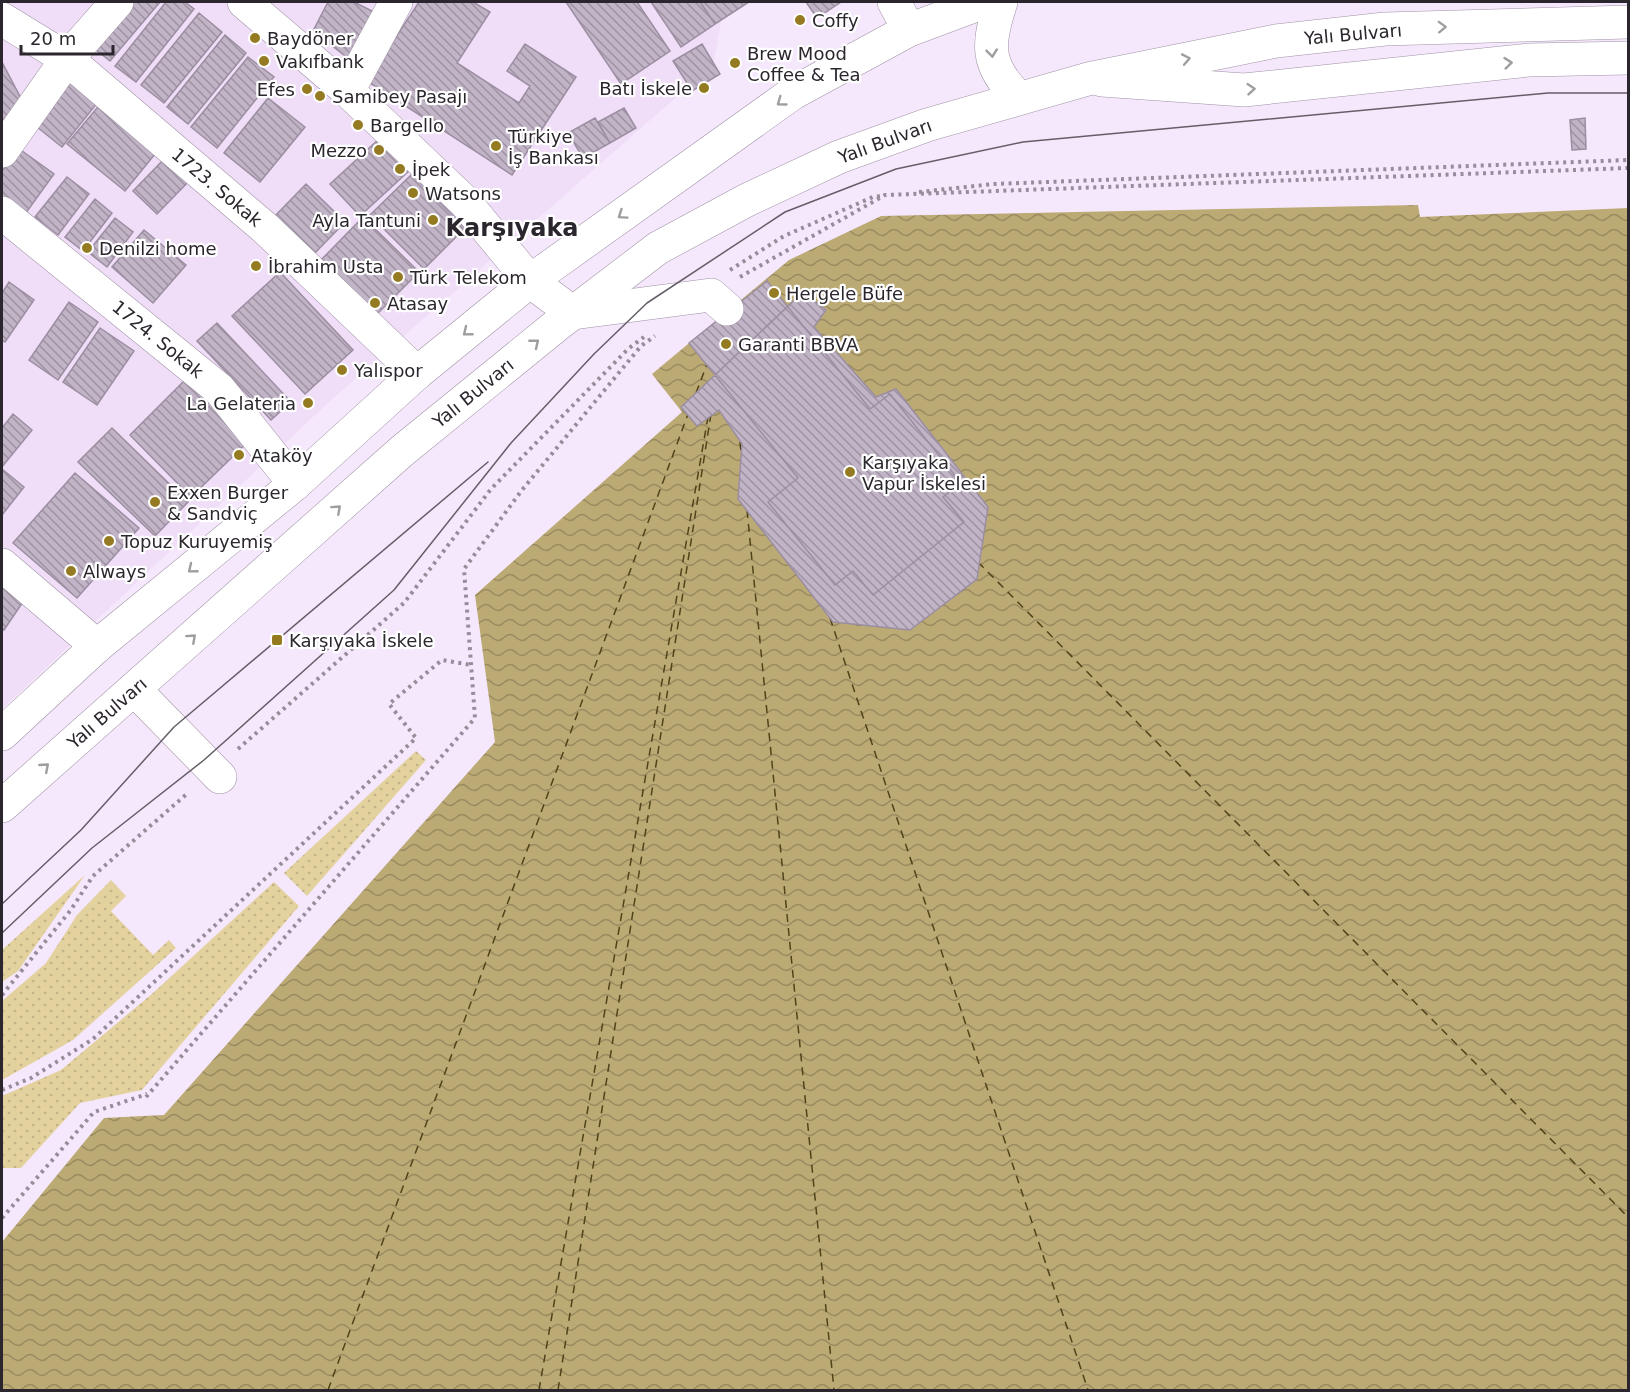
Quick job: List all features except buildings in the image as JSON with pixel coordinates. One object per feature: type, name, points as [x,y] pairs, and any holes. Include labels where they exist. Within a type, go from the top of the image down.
[{"type":"main road","points":[[2,151],[67,59],[117,2]]},
{"type":"main road","points":[[244,2],[348,91],[465,202],[530,281],[573,313],[711,300]]},
{"type":"main road","points":[[348,91],[396,2]]},
{"type":"main road","points":[[894,2],[909,30]]},
{"type":"main road","points":[[2,734],[97,646],[295,484],[417,373],[530,281],[793,93],[909,30],[984,2]]},
{"type":"main road","points":[[1001,2],[991,31],[991,59],[1004,83],[1033,94]]},
{"type":"main road","name":"1723. Sokak","points":[[2,19],[67,59],[265,228],[417,373]]},
{"type":"main road","name":"Yalı Bulvarı","points":[[2,806],[402,451],[573,313],[658,248],[747,200],[839,157],[927,125],[1088,79],[1276,41],[1385,29],[1629,22]]},
{"type":"main road","points":[[1088,79],[1244,90],[1529,60],[1629,58]]},
{"type":"main road","name":"1724. Sokak","points":[[2,213],[219,389],[295,484]]},
{"type":"main road","points":[[2,565],[97,646]]},
{"type":"main road","points":[[135,689],[217,774]]},
{"type":"path","points":[[711,300],[732,269],[784,236],[873,197],[885,195],[994,184],[1629,160]]},
{"type":"path","points":[[711,300],[782,251],[885,195],[1629,168]]},
{"type":"path","points":[[2,995],[63,920],[93,876],[217,774],[404,603],[491,489],[628,349],[653,329]]},
{"type":"path","points":[[2,1218],[94,1112],[147,1095],[475,718],[464,569],[552,454],[641,346],[658,333]]},
{"type":"path","points":[[2,1090],[31,1078],[93,1039],[416,738],[389,704],[442,660],[471,665]]},
{"type":"shaded area","points":[[2,2],[725,2],[713,65],[330,401],[2,709]]},
{"type":"shaded area","points":[[416,751],[426,760],[307,896],[284,873]]},
{"type":"shaded area","points":[[85,875],[18,971],[2,982],[2,950]]},
{"type":"shaded area","points":[[111,880],[126,896],[111,911],[153,955],[169,940],[176,948],[73,1040],[2,1080],[2,1001],[46,963],[77,915]]},
{"type":"shaded area","points":[[274,882],[299,906],[142,1090],[80,1103],[21,1168],[2,1168],[2,1096],[61,1070],[153,993]]},
{"type":"water","points":[[1418,205],[1420,217],[1628,208],[1628,1390],[2,1390],[2,1242],[104,1118],[164,1115],[495,742],[475,595],[682,412],[652,374],[789,260],[881,216]]},
{"type":"ferry route","points":[[696,393],[707,364]]},
{"type":"ferry route","points":[[328,1390],[688,414]]},
{"type":"ferry route","points":[[558,1390],[711,414]]},
{"type":"ferry route","points":[[539,1390],[708,417]]},
{"type":"ferry route","points":[[740,442],[741,452]]},
{"type":"ferry route","points":[[747,510],[834,1390]]},
{"type":"ferry route","points":[[978,562],[1628,1217]]},
{"type":"ferry route","points":[[830,618],[1088,1390]]},
{"type":"tram line","points":[[2,933],[92,848],[204,760],[394,590],[511,443],[594,354],[647,303],[785,212],[896,169],[1023,142],[1548,93],[1628,93]]},
{"type":"tram line","points":[[2,904],[81,830],[174,727],[488,462]]},
{"type":"place","name":"Coffy","points":[[800,20]]},
{"type":"place","name":"Baydöner","points":[[255,38]]},
{"type":"place","name":"Vakıfbank","points":[[264,61]]},
{"type":"place","name":"Brew Mood Coffee & Tea","points":[[735,63]]},
{"type":"place","name":"Batı İskele","points":[[704,88]]},
{"type":"place","name":"Efes","points":[[307,89]]},
{"type":"place","name":"Samibey Pasajı","points":[[320,96]]},
{"type":"place","name":"Bargello","points":[[358,125]]},
{"type":"place","name":"Türkiye İş Bankası","points":[[496,146]]},
{"type":"place","name":"Mezzo","points":[[379,150]]},
{"type":"place","name":"İpek","points":[[400,169]]},
{"type":"place","name":"Watsons","points":[[413,193]]},
{"type":"place","name":"Ayla Tantuni","points":[[433,220]]},
{"type":"place","name":"Denilzi home","points":[[87,248]]},
{"type":"place","name":"İbrahim Usta","points":[[256,266]]},
{"type":"place","name":"Türk Telekom","points":[[398,277]]},
{"type":"place","name":"Hergele Büfe","points":[[774,293]]},
{"type":"place","name":"Atasay","points":[[375,303]]},
{"type":"place","name":"Garanti BBVA","points":[[726,344]]},
{"type":"place","name":"Yalıspor","points":[[342,370]]},
{"type":"place","name":"La Gelateria","points":[[308,403]]},
{"type":"place","name":"Ataköy","points":[[239,455]]},
{"type":"place","name":"Karşıyaka Vapur İskelesi","points":[[850,472]]},
{"type":"place","name":"Exxen Burger & Sandviç","points":[[155,502]]},
{"type":"place","name":"Topuz Kuruyemiş","points":[[109,541]]},
{"type":"place","name":"Always","points":[[71,571]]},
{"type":"place","name":"Karşıyaka İskele","points":[[277,640]]},
{"type":"district","name":"Karşıyaka","points":[[512,228]]}]
